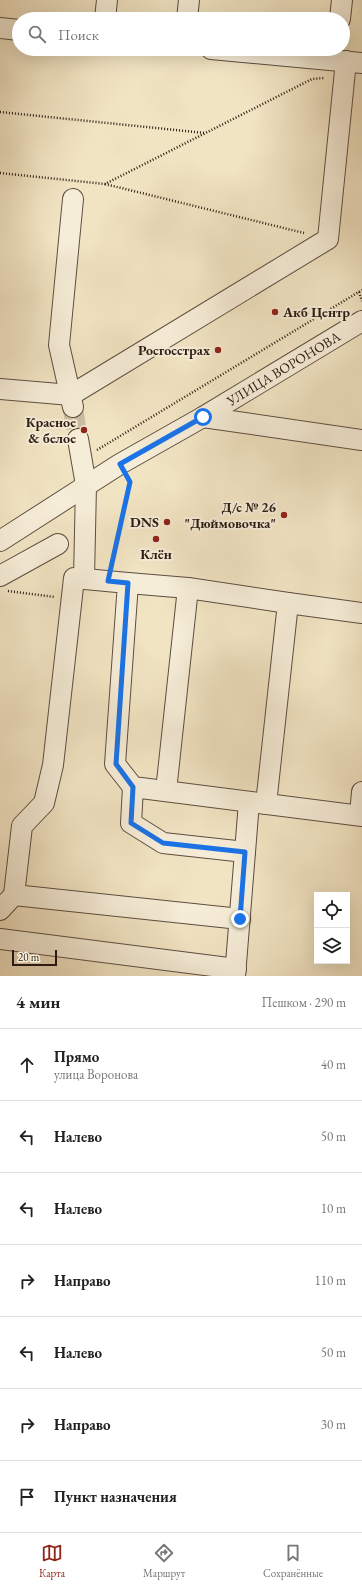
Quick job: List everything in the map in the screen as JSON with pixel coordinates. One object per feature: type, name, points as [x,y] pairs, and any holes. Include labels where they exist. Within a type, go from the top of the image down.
[{"type":"street","points":[[105,12],[106,0]]},
{"type":"street","points":[[188,12],[189,0]]},
{"type":"street","points":[[341,12],[342,0]]},
{"type":"street","points":[[0,28],[12,29]]},
{"type":"street","points":[[0,389],[72,402],[328,239],[345,62],[283,56]]},
{"type":"street","points":[[72,402],[59,345],[73,199]]},
{"type":"street","name":"УЛИЦА ВОРОНОВА","points":[[0,541],[120,464],[203,417],[362,322]]},
{"type":"street","points":[[203,417],[362,440]]},
{"type":"street","points":[[78,440],[86,485],[84,579]]},
{"type":"street","points":[[4,583],[58,544]]},
{"type":"street","points":[[0,910],[14,895],[22,826],[44,803],[53,765],[74,578],[188,588],[362,612]]},
{"type":"street","points":[[128,583],[116,764],[133,787],[131,823],[163,843],[245,852]]},
{"type":"street","points":[[166,791],[188,588]]},
{"type":"street","points":[[0,939],[235,973],[245,852],[258,803],[288,603]]},
{"type":"street","points":[[133,787],[361,816],[362,792]]},
{"type":"street","points":[[14,895],[240,919]]},
{"type":"path","points":[[105,184],[345,62]]},
{"type":"path","points":[[0,112],[206,133]]},
{"type":"path","points":[[0,173],[105,184],[328,239]]},
{"type":"path","points":[[82,460],[108,442],[362,290]]},
{"type":"path","points":[[358,292],[362,301]]},
{"type":"path","points":[[108,442],[130,482],[108,581]]},
{"type":"path","points":[[4,583],[72,599]]},
{"type":"tunnel","points":[[73,409],[78,439]]},
{"type":"place","name":"Акб Центр","points":[[275,312]]},
{"type":"place","name":"Росгосстрах","points":[[218,350]]},
{"type":"place","name":"Красное & белое","points":[[84,430]]},
{"type":"place","name":"Д/с № 26 \"Дюймовочка\"","points":[[284,515]]},
{"type":"place","name":"DNS","points":[[167,522]]},
{"type":"place","name":"Клён","points":[[156,539]]},
{"type":"route","points":[[203,417],[120,464],[130,482],[108,581],[128,583],[116,764],[133,787],[131,823],[163,843],[245,852],[240,919]]}]
